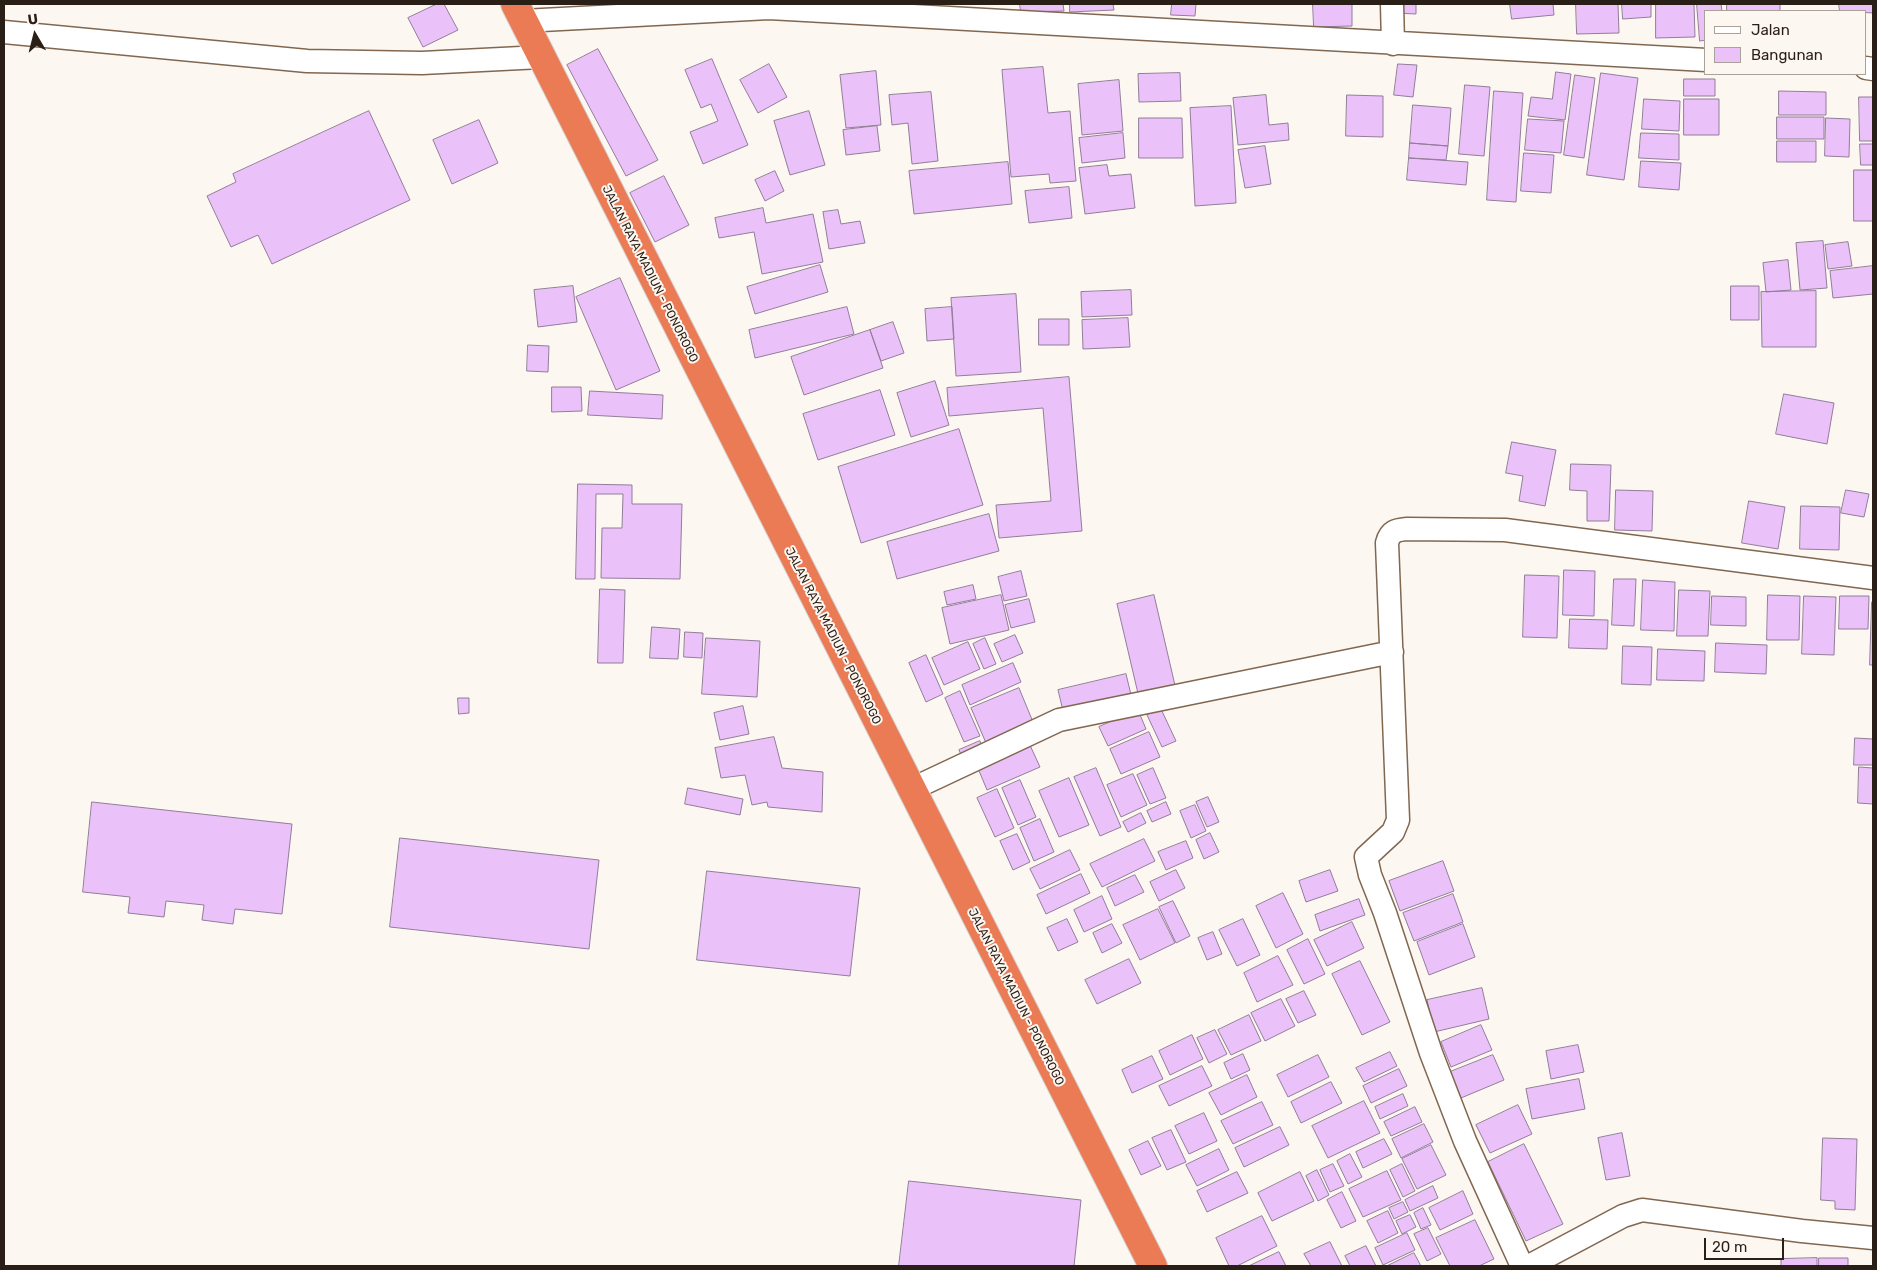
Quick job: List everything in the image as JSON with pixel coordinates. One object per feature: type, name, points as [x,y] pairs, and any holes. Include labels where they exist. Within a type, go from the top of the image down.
[{"type":"highway","name":"JALAN RAYA MADIUN - PONOROGO","points":[[519,12],[910,790],[1153,1266]]},
{"type":"street","points":[[1392,4],[1393,44]]},
{"type":"street","points":[[519,12],[769,8],[1704,60]]},
{"type":"street","points":[[4,32],[307,61],[422,63],[541,57]]},
{"type":"street","points":[[1522,1266],[1465,1141],[1434,1062],[1386,913],[1368,868],[1366,857],[1393,832],[1398,820],[1387,543],[1389,535],[1394,530],[1408,529],[1505,530],[1873,578]]},
{"type":"street","points":[[910,790],[1058,720],[1392,652]]},
{"type":"street","points":[[1529,1266],[1623,1216],[1642,1210],[1802,1232],[1873,1238]]},
{"type":"building","points":[[437,4],[444,4],[458,30],[423,47],[408,18]]},
{"type":"building","points":[[1020,4],[1063,4],[1064,11],[1021,12]]},
{"type":"building","points":[[1070,4],[1113,4],[1114,10],[1070,12]]},
{"type":"building","points":[[1172,4],[1196,4],[1195,16],[1171,15]]},
{"type":"building","points":[[1313,4],[1352,4],[1352,26],[1314,27]]},
{"type":"building","points":[[1395,4],[1416,4],[1416,14],[1395,13]]},
{"type":"building","points":[[1510,4],[1553,4],[1554,15],[1512,19]]},
{"type":"building","points":[[1576,4],[1618,4],[1619,33],[1577,34]]},
{"type":"building","points":[[1622,4],[1651,4],[1651,17],[1623,19]]},
{"type":"building","points":[[1656,4],[1694,4],[1695,37],[1656,38]]},
{"type":"building","points":[[1697,4],[1721,4],[1722,10],[1704,10],[1704,40],[1700,41]]},
{"type":"building","points":[[1727,4],[1780,4],[1780,10],[1727,10]]},
{"type":"building","points":[[1839,4],[1873,4],[1873,13],[1867,13],[1867,10],[1840,10]]},
{"type":"building","points":[[598,49],[658,160],[626,176],[567,65]]},
{"type":"building","points":[[712,59],[748,145],[703,164],[690,132],[718,121],[711,104],[701,108],[685,70]]},
{"type":"building","points":[[769,64],[787,97],[758,113],[740,80]]},
{"type":"building","points":[[1398,64],[1417,65],[1413,97],[1394,95]]},
{"type":"building","points":[[1043,67],[1048,113],[1070,111],[1076,181],[1050,183],[1049,174],[1011,177],[1002,70]]},
{"type":"building","points":[[876,71],[881,125],[846,128],[840,75]]},
{"type":"building","points":[[1556,72],[1571,74],[1565,120],[1528,116],[1531,97],[1552,99]]},
{"type":"building","points":[[1180,73],[1181,101],[1139,102],[1138,74]]},
{"type":"building","points":[[1601,73],[1638,78],[1624,180],[1587,175]]},
{"type":"building","points":[[1575,75],[1595,78],[1584,158],[1564,155]]},
{"type":"building","points":[[1684,79],[1715,79],[1715,96],[1684,96]]},
{"type":"building","points":[[1119,80],[1123,131],[1082,135],[1078,84]]},
{"type":"building","points":[[1465,85],[1490,87],[1484,156],[1459,154]]},
{"type":"building","points":[[1494,91],[1523,93],[1516,202],[1487,200]]},
{"type":"building","points":[[1779,91],[1826,92],[1826,115],[1779,115]]},
{"type":"building","points":[[931,92],[938,161],[912,164],[908,123],[892,125],[889,95]]},
{"type":"building","points":[[1266,95],[1269,125],[1288,123],[1289,140],[1238,145],[1233,98]]},
{"type":"building","points":[[1347,95],[1383,96],[1383,137],[1346,136]]},
{"type":"building","points":[[1859,97],[1873,97],[1873,141],[1860,141]]},
{"type":"building","points":[[1644,99],[1680,101],[1679,131],[1642,129]]},
{"type":"building","points":[[1684,99],[1719,99],[1719,135],[1684,135]]},
{"type":"building","points":[[1413,105],[1451,108],[1448,146],[1410,143]]},
{"type":"building","points":[[1231,106],[1236,203],[1195,206],[1190,108]]},
{"type":"building","points":[[369,111],[410,200],[272,264],[258,235],[231,247],[207,196],[236,182],[233,174]]},
{"type":"building","points":[[809,111],[825,165],[790,175],[774,121]]},
{"type":"building","points":[[1777,117],[1824,117],[1824,139],[1777,139]]},
{"type":"building","points":[[1139,118],[1182,118],[1183,158],[1139,158]]},
{"type":"building","points":[[1826,118],[1850,119],[1849,157],[1825,156]]},
{"type":"building","points":[[1528,119],[1564,121],[1561,153],[1525,150]]},
{"type":"building","points":[[479,120],[498,163],[452,184],[433,140]]},
{"type":"building","points":[[877,126],[880,151],[846,155],[843,130]]},
{"type":"building","points":[[1123,133],[1125,158],[1082,163],[1079,138]]},
{"type":"building","points":[[1641,133],[1679,134],[1679,160],[1639,158]]},
{"type":"building","points":[[1777,141],[1816,141],[1816,162],[1777,162]]},
{"type":"building","points":[[1410,143],[1448,146],[1446,160],[1409,158]]},
{"type":"building","points":[[1860,144],[1873,144],[1873,165],[1861,165]]},
{"type":"building","points":[[1265,146],[1271,184],[1245,188],[1238,150]]},
{"type":"building","points":[[1524,153],[1554,155],[1551,193],[1521,191]]},
{"type":"building","points":[[1409,158],[1468,162],[1466,185],[1407,180]]},
{"type":"building","points":[[1641,161],[1681,163],[1679,190],[1639,187]]},
{"type":"building","points":[[1008,162],[1012,204],[914,214],[909,171]]},
{"type":"building","points":[[1107,165],[1109,176],[1131,174],[1135,208],[1085,214],[1079,168]]},
{"type":"building","points":[[1854,170],[1873,170],[1873,221],[1854,221]]},
{"type":"building","points":[[775,171],[784,191],[765,201],[755,180]]},
{"type":"building","points":[[664,176],[689,225],[655,242],[630,193]]},
{"type":"building","points":[[1069,187],[1072,218],[1029,223],[1025,191]]},
{"type":"building","points":[[763,208],[766,223],[813,214],[823,262],[762,274],[754,232],[719,238],[715,218]]},
{"type":"building","points":[[838,210],[841,224],[860,221],[865,243],[829,249],[823,212]]},
{"type":"building","points":[[1823,241],[1827,288],[1800,290],[1796,243]]},
{"type":"building","points":[[1848,242],[1852,266],[1828,269],[1825,245]]},
{"type":"building","points":[[1788,260],[1791,290],[1766,292],[1763,263]]},
{"type":"building","points":[[820,265],[828,292],[755,314],[747,287]]},
{"type":"building","points":[[1873,266],[1873,294],[1833,298],[1830,271]]},
{"type":"building","points":[[620,278],[660,371],[616,390],[576,297]]},
{"type":"building","points":[[573,286],[577,322],[538,327],[534,290]]},
{"type":"building","points":[[1731,286],[1759,286],[1759,320],[1731,320]]},
{"type":"building","points":[[1131,290],[1132,315],[1082,317],[1081,292]]},
{"type":"building","points":[[1816,291],[1816,347],[1762,347],[1761,292]]},
{"type":"building","points":[[1016,294],[1021,372],[956,376],[951,298]]},
{"type":"building","points":[[847,307],[854,334],[755,358],[749,330]]},
{"type":"building","points":[[952,307],[954,339],[927,341],[925,309]]},
{"type":"building","points":[[1128,318],[1130,347],[1083,349],[1082,320]]},
{"type":"building","points":[[1039,319],[1069,319],[1069,345],[1039,345]]},
{"type":"building","points":[[893,322],[904,353],[881,361],[870,330]]},
{"type":"building","points":[[870,330],[883,368],[804,395],[791,357]]},
{"type":"building","points":[[528,345],[549,346],[548,372],[527,371]]},
{"type":"building","points":[[1069,377],[1082,531],[999,538],[996,505],[1051,501],[1043,408],[949,416],[947,388]]},
{"type":"building","points":[[935,381],[949,425],[911,437],[897,393]]},
{"type":"building","points":[[552,387],[581,387],[582,411],[552,412]]},
{"type":"building","points":[[880,390],[895,435],[818,460],[803,414]]},
{"type":"building","points":[[590,391],[663,395],[662,419],[588,415]]},
{"type":"building","points":[[1784,394],[1834,403],[1827,444],[1776,434]]},
{"type":"building","points":[[959,429],[983,505],[861,543],[838,467]]},
{"type":"building","points":[[1512,442],[1556,450],[1545,506],[1519,501],[1523,476],[1506,473]]},
{"type":"building","points":[[1571,464],[1611,465],[1609,521],[1587,521],[1587,491],[1570,490]]},
{"type":"building","points":[[578,484],[632,485],[632,504],[682,504],[680,579],[601,578],[602,528],[622,528],[623,494],[596,494],[595,579],[576,579]]},
{"type":"building","points":[[1616,490],[1653,491],[1652,531],[1615,530]]},
{"type":"building","points":[[1846,490],[1869,494],[1864,517],[1841,513]]},
{"type":"building","points":[[1749,501],[1785,507],[1778,549],[1742,543]]},
{"type":"building","points":[[1801,506],[1840,507],[1839,550],[1800,549]]},
{"type":"building","points":[[989,514],[999,551],[897,579],[887,542]]},
{"type":"building","points":[[1564,570],[1595,571],[1594,616],[1563,615]]},
{"type":"building","points":[[1021,571],[1027,596],[1004,601],[998,577]]},
{"type":"building","points":[[1525,575],[1559,576],[1557,638],[1523,637]]},
{"type":"building","points":[[1614,579],[1636,579],[1634,626],[1612,625]]},
{"type":"building","points":[[1643,580],[1675,582],[1674,631],[1641,630]]},
{"type":"building","points":[[973,585],[976,599],[947,605],[944,592]]},
{"type":"building","points":[[600,589],[625,590],[623,663],[598,663]]},
{"type":"building","points":[[1679,590],[1710,591],[1708,636],[1677,636]]},
{"type":"building","points":[[1001,595],[1009,630],[950,644],[942,608]]},
{"type":"building","points":[[1154,595],[1177,694],[1140,702],[1117,604]]},
{"type":"building","points":[[1768,595],[1800,596],[1799,640],[1767,640]]},
{"type":"building","points":[[1712,596],[1746,597],[1746,626],[1711,625]]},
{"type":"building","points":[[1804,596],[1836,597],[1834,655],[1802,654]]},
{"type":"building","points":[[1840,596],[1869,596],[1868,629],[1839,629]]},
{"type":"building","points":[[1029,599],[1035,622],[1011,628],[1005,605]]},
{"type":"building","points":[[1872,602],[1873,665],[1870,665]]},
{"type":"building","points":[[1570,619],[1608,620],[1607,649],[1569,648]]},
{"type":"building","points":[[652,627],[680,629],[678,659],[650,658]]},
{"type":"building","points":[[685,632],[703,633],[702,658],[684,657]]},
{"type":"building","points":[[1015,635],[1023,653],[1002,662],[994,644]]},
{"type":"building","points":[[706,638],[760,641],[757,697],[702,694]]},
{"type":"building","points":[[985,638],[996,664],[984,669],[973,644]]},
{"type":"building","points":[[968,642],[980,669],[944,685],[932,658]]},
{"type":"building","points":[[1716,643],[1767,645],[1766,674],[1715,672]]},
{"type":"building","points":[[1623,646],[1652,647],[1651,685],[1622,684]]},
{"type":"building","points":[[1658,649],[1705,651],[1704,681],[1657,680]]},
{"type":"building","points":[[926,655],[943,694],[926,702],[909,663]]},
{"type":"building","points":[[1013,663],[1021,682],[970,705],[962,685]]},
{"type":"building","points":[[1126,674],[1133,703],[1065,719],[1058,690]]},
{"type":"building","points":[[1019,688],[1033,722],[986,743],[971,708]]},
{"type":"building","points":[[960,691],[980,736],[964,742],[945,698]]},
{"type":"building","points":[[458,698],[469,698],[469,713],[459,714]]},
{"type":"building","points":[[743,706],[749,734],[720,740],[714,713]]},
{"type":"building","points":[[1161,709],[1176,741],[1162,747],[1147,715]]},
{"type":"building","points":[[1138,710],[1146,729],[1108,746],[1099,727]]},
{"type":"building","points":[[1149,732],[1160,757],[1121,774],[1110,749]]},
{"type":"building","points":[[774,737],[782,768],[823,772],[822,812],[768,807],[767,802],[752,805],[745,775],[721,778],[715,748]]},
{"type":"building","points":[[1855,738],[1873,739],[1873,765],[1854,765]]},
{"type":"building","points":[[980,741],[986,755],[965,764],[959,750]]},
{"type":"building","points":[[1029,743],[1040,767],[987,790],[977,766]]},
{"type":"building","points":[[1859,767],[1873,768],[1873,804],[1858,803]]},
{"type":"building","points":[[1096,768],[1121,827],[1100,836],[1074,777]]},
{"type":"building","points":[[1153,768],[1166,798],[1150,804],[1137,775]]},
{"type":"building","points":[[1133,774],[1147,805],[1121,817],[1107,785]]},
{"type":"building","points":[[1069,778],[1089,825],[1059,837],[1039,791]]},
{"type":"building","points":[[1020,780],[1036,817],[1018,825],[1002,788]]},
{"type":"building","points":[[688,788],[743,799],[740,815],[685,804]]},
{"type":"building","points":[[997,789],[1014,828],[995,837],[977,798]]},
{"type":"building","points":[[1208,797],[1219,822],[1207,827],[1196,802]]},
{"type":"building","points":[[92,802],[292,824],[282,914],[235,909],[233,924],[202,920],[204,905],[166,901],[164,917],[128,913],[130,897],[83,892]]},
{"type":"building","points":[[1166,802],[1171,814],[1152,822],[1147,811]]},
{"type":"building","points":[[1195,805],[1206,831],[1191,838],[1180,811]]},
{"type":"building","points":[[1141,813],[1146,823],[1128,832],[1123,822]]},
{"type":"building","points":[[1040,819],[1054,852],[1034,861],[1020,828]]},
{"type":"building","points":[[1210,833],[1219,852],[1204,859],[1196,840]]},
{"type":"building","points":[[1017,834],[1030,862],[1013,870],[1000,841]]},
{"type":"building","points":[[400,838],[599,860],[589,949],[390,927]]},
{"type":"building","points":[[1144,839],[1155,861],[1102,887],[1090,864]]},
{"type":"building","points":[[1186,841],[1193,858],[1166,870],[1158,852]]},
{"type":"building","points":[[1070,850],[1080,870],[1040,889],[1030,869]]},
{"type":"building","points":[[1443,861],[1454,891],[1400,911],[1389,881]]},
{"type":"building","points":[[1176,870],[1185,888],[1159,901],[1150,882]]},
{"type":"building","points":[[1330,870],[1338,891],[1306,902],[1299,881]]},
{"type":"building","points":[[707,871],[860,888],[850,976],[697,960]]},
{"type":"building","points":[[1081,874],[1090,893],[1046,914],[1037,895]]},
{"type":"building","points":[[1135,875],[1144,892],[1115,906],[1107,888]]},
{"type":"building","points":[[1283,893],[1303,934],[1276,948],[1256,906]]},
{"type":"building","points":[[1453,894],[1463,922],[1414,941],[1403,913]]},
{"type":"building","points":[[1102,896],[1112,919],[1084,932],[1074,910]]},
{"type":"building","points":[[1359,899],[1365,915],[1320,931],[1315,915]]},
{"type":"building","points":[[1173,901],[1190,936],[1176,943],[1159,907]]},
{"type":"building","points":[[1158,909],[1175,943],[1140,960],[1123,925]]},
{"type":"building","points":[[1067,919],[1078,942],[1058,951],[1047,928]]},
{"type":"building","points":[[1243,919],[1260,955],[1237,966],[1219,930]]},
{"type":"building","points":[[1352,922],[1364,948],[1327,966],[1314,940]]},
{"type":"building","points":[[1112,924],[1122,943],[1102,953],[1093,933]]},
{"type":"building","points":[[1463,924],[1475,957],[1429,975],[1417,942]]},
{"type":"building","points":[[1213,932],[1222,954],[1207,960],[1198,938]]},
{"type":"building","points":[[1308,939],[1325,974],[1304,984],[1287,950]]},
{"type":"building","points":[[1278,956],[1293,985],[1257,1002],[1244,973]]},
{"type":"building","points":[[1129,959],[1141,983],[1097,1004],[1085,980]]},
{"type":"building","points":[[1360,961],[1390,1022],[1362,1035],[1332,974]]},
{"type":"building","points":[[1482,988],[1489,1019],[1434,1032],[1427,1000]]},
{"type":"building","points":[[1304,991],[1316,1015],[1298,1023],[1286,999]]},
{"type":"building","points":[[1281,999],[1295,1026],[1265,1041],[1251,1013]]},
{"type":"building","points":[[1249,1015],[1261,1041],[1231,1055],[1218,1030]]},
{"type":"building","points":[[1481,1025],[1492,1050],[1451,1067],[1441,1042]]},
{"type":"building","points":[[1215,1030],[1227,1054],[1209,1063],[1197,1038]]},
{"type":"building","points":[[1192,1035],[1203,1059],[1170,1075],[1159,1051]]},
{"type":"building","points":[[1578,1045],[1584,1072],[1551,1079],[1546,1051]]},
{"type":"building","points":[[1390,1052],[1397,1066],[1364,1082],[1356,1068]]},
{"type":"building","points":[[1243,1054],[1250,1070],[1231,1079],[1224,1063]]},
{"type":"building","points":[[1318,1055],[1329,1077],[1288,1097],[1277,1075]]},
{"type":"building","points":[[1493,1055],[1504,1080],[1461,1098],[1450,1072]]},
{"type":"building","points":[[1152,1056],[1163,1079],[1132,1093],[1122,1070]]},
{"type":"building","points":[[1202,1066],[1212,1086],[1169,1106],[1159,1086]]},
{"type":"building","points":[[1399,1069],[1407,1086],[1371,1103],[1363,1086]]},
{"type":"building","points":[[1247,1075],[1257,1097],[1221,1115],[1209,1093]]},
{"type":"building","points":[[1579,1079],[1585,1109],[1532,1119],[1526,1089]]},
{"type":"building","points":[[1331,1082],[1342,1103],[1301,1123],[1291,1102]]},
{"type":"building","points":[[1403,1094],[1408,1106],[1380,1119],[1375,1107]]},
{"type":"building","points":[[1364,1101],[1380,1133],[1328,1158],[1312,1126]]},
{"type":"building","points":[[1262,1102],[1273,1125],[1233,1144],[1221,1121]]},
{"type":"building","points":[[1518,1105],[1532,1134],[1490,1153],[1476,1125]]},
{"type":"building","points":[[1415,1107],[1422,1122],[1391,1136],[1384,1122]]},
{"type":"building","points":[[1204,1113],[1217,1141],[1189,1154],[1175,1126]]},
{"type":"building","points":[[1424,1124],[1433,1142],[1401,1158],[1392,1139]]},
{"type":"building","points":[[1280,1127],[1289,1145],[1244,1167],[1235,1148]]},
{"type":"building","points":[[1171,1130],[1186,1162],[1167,1170],[1152,1138]]},
{"type":"building","points":[[1622,1133],[1630,1176],[1606,1180],[1598,1138]]},
{"type":"building","points":[[1823,1138],[1857,1139],[1855,1210],[1835,1209],[1835,1201],[1821,1200]]},
{"type":"building","points":[[1384,1139],[1392,1154],[1363,1168],[1356,1152]]},
{"type":"building","points":[[1148,1141],[1161,1166],[1141,1175],[1129,1150]]},
{"type":"building","points":[[1524,1144],[1563,1224],[1526,1241],[1488,1162]]},
{"type":"building","points":[[1431,1145],[1446,1175],[1417,1189],[1402,1159]]},
{"type":"building","points":[[1219,1149],[1229,1170],[1197,1186],[1186,1165]]},
{"type":"building","points":[[1350,1154],[1362,1177],[1348,1184],[1337,1161]]},
{"type":"building","points":[[1333,1164],[1344,1186],[1330,1192],[1320,1170]]},
{"type":"building","points":[[1402,1164],[1415,1191],[1403,1197],[1390,1170]]},
{"type":"building","points":[[1317,1170],[1329,1195],[1318,1201],[1306,1176]]},
{"type":"building","points":[[1387,1171],[1401,1200],[1363,1217],[1349,1189]]},
{"type":"building","points":[[1237,1172],[1248,1193],[1207,1212],[1197,1191]]},
{"type":"building","points":[[1300,1172],[1314,1201],[1272,1221],[1258,1193]]},
{"type":"building","points":[[909,1181],[1081,1200],[1074,1266],[899,1266]]},
{"type":"building","points":[[1433,1186],[1438,1198],[1410,1211],[1405,1200]]},
{"type":"building","points":[[1463,1191],[1473,1214],[1440,1230],[1429,1208]]},
{"type":"building","points":[[1342,1192],[1356,1221],[1341,1228],[1327,1200]]},
{"type":"building","points":[[1403,1202],[1408,1212],[1394,1219],[1389,1208]]},
{"type":"building","points":[[1423,1208],[1431,1225],[1421,1229],[1414,1213]]},
{"type":"building","points":[[1388,1211],[1398,1233],[1378,1243],[1367,1221]]},
{"type":"building","points":[[1410,1215],[1416,1227],[1402,1234],[1396,1221]]},
{"type":"building","points":[[1262,1216],[1277,1246],[1237,1266],[1229,1266],[1216,1238]]},
{"type":"building","points":[[1475,1220],[1494,1259],[1479,1266],[1450,1266],[1436,1238]]},
{"type":"building","points":[[1428,1228],[1441,1254],[1427,1261],[1414,1234]]},
{"type":"building","points":[[1407,1233],[1415,1250],[1383,1265],[1375,1248]]},
{"type":"building","points":[[1330,1242],[1342,1266],[1311,1266],[1304,1254]]},
{"type":"building","points":[[1366,1246],[1376,1266],[1350,1266],[1345,1256]]},
{"type":"building","points":[[1279,1252],[1286,1266],[1249,1266]]},
{"type":"building","points":[[1414,1253],[1421,1266],[1387,1266]]},
{"type":"building","points":[[1817,1258],[1817,1266],[1781,1266],[1781,1259]]},
{"type":"building","points":[[1819,1258],[1848,1258],[1848,1266],[1819,1266]]}]
